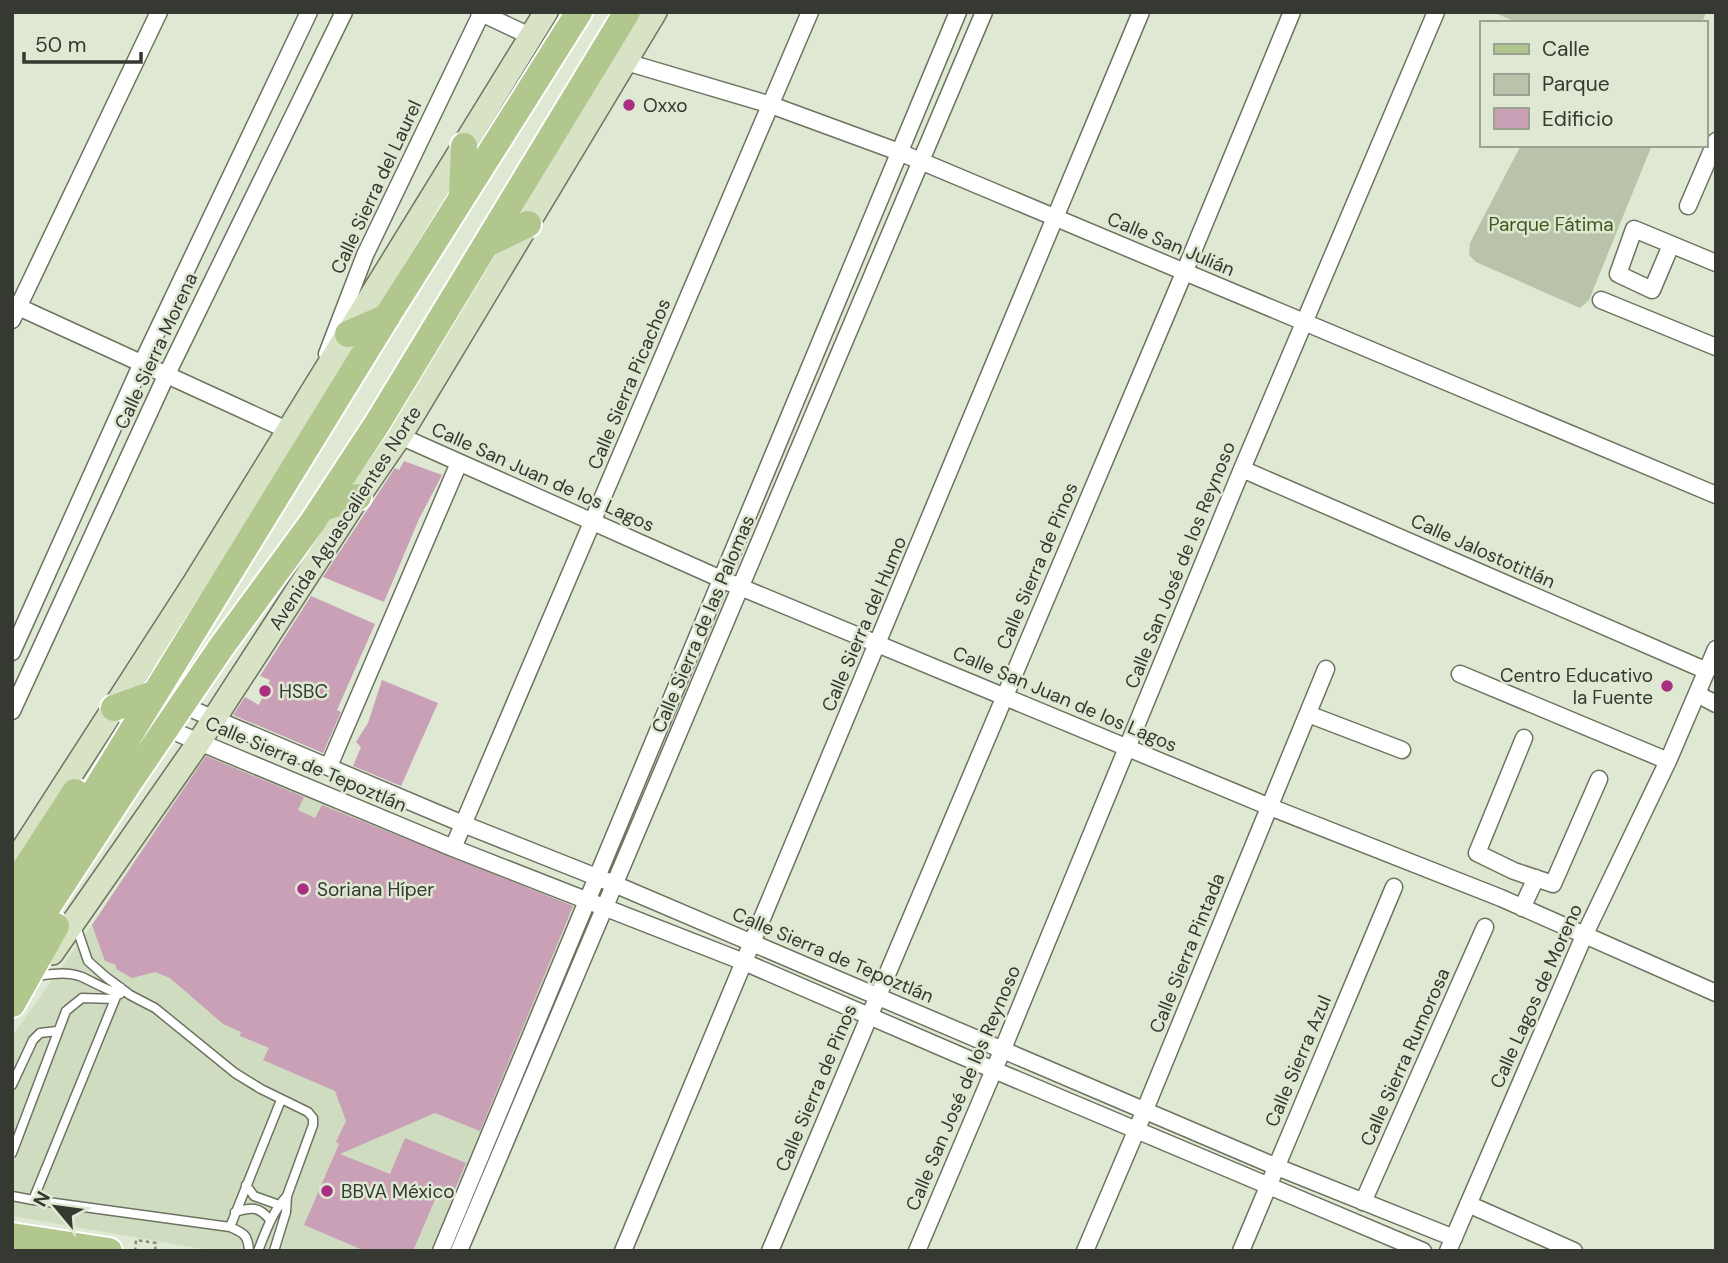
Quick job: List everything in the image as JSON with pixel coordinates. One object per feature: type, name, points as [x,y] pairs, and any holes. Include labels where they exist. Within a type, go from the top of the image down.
[{"type":"main road","points":[[12,926],[387,317],[579,12]]},
{"type":"main road","name":"Avenida Aguascalientes Norte","points":[[12,961],[128,784],[222,646],[317,515],[377,424],[489,243],[613,59],[627,12]]},
{"type":"main road","points":[[462,197],[464,146]]},
{"type":"main road","points":[[489,243],[528,223]]},
{"type":"main road","points":[[348,334],[387,317]]},
{"type":"main road","points":[[12,1004],[54,929],[205,715],[317,515],[358,497]]},
{"type":"main road","points":[[114,708],[149,702]]},
{"type":"main road","points":[[12,889],[110,738],[121,724],[149,702]]},
{"type":"main road","points":[[12,1236],[108,1251]]},
{"type":"street","points":[[159,12],[14,311],[142,363],[287,430]]},
{"type":"street","name":"Calle Sierra Morena","points":[[12,652],[142,363],[309,12]]},
{"type":"street","name":"Calle Sierra Morena","points":[[12,711],[166,376],[344,12]]},
{"type":"street","points":[[12,866],[195,582],[546,12]]},
{"type":"street","name":"Avenida Aguascalientes Norte","points":[[205,715],[400,436],[528,223],[613,59],[655,12]]},
{"type":"street","name":"Calle Sierra Picachos","points":[[453,848],[810,12]]},
{"type":"street","name":"Calle Sierra de las Palomas","points":[[441,1251],[958,12]]},
{"type":"street","name":"Calle Sierra de las Palomas","points":[[459,1251],[984,12]]},
{"type":"street","name":"Calle Sierra del Humo","points":[[623,1251],[1141,12]]},
{"type":"street","name":"Calle Sierra de Pinos","points":[[770,1251],[1293,12]]},
{"type":"street","name":"Calle San José de los Reynoso","points":[[917,1251],[1242,469],[1436,12]]},
{"type":"street","points":[[481,13],[530,36]]},
{"type":"street","name":"Calle Sierra del Laurel","points":[[317,383],[365,255],[481,13]]},
{"type":"street","name":"Calle San Julián","points":[[613,59],[771,105],[922,161],[1716,495]]},
{"type":"street","points":[[1688,206],[1716,141]]},
{"type":"street","points":[[1671,245],[1716,263]]},
{"type":"street","points":[[1601,300],[1716,347]]},
{"type":"street","name":"Calle San Juan de los Lagos","points":[[400,436],[721,579],[1270,807],[1501,898],[1716,993]]},
{"type":"street","points":[[329,766],[459,463]]},
{"type":"street","name":"Calle Jalostotitlán","points":[[1242,469],[1707,671]]},
{"type":"street","name":"Calle Lagos de Moreno","points":[[1451,1244],[1584,936],[1668,761],[1716,649]]},
{"type":"street","name":"Calle Sierra Pintada","points":[[1084,1251],[1326,669]]},
{"type":"street","points":[[1460,674],[1668,761]]},
{"type":"street","points":[[1697,694],[1716,704]]},
{"type":"street","points":[[1308,714],[1402,750]]},
{"type":"street","name":"Calle Sierra de Tepoztlán","points":[[205,715],[463,824],[614,884],[1363,1202],[1451,1244]]},
{"type":"street","points":[[12,1010],[75,920],[189,738]]},
{"type":"street","name":"Calle Sierra de Tepoztlán","points":[[189,738],[453,848],[744,962],[1423,1251]]},
{"type":"street","points":[[1524,738],[1476,853],[1514,871],[1553,884],[1600,779]]},
{"type":"street","points":[[1501,898],[1514,871]]},
{"type":"street","points":[[1522,908],[1536,878]]},
{"type":"street","name":"Calle Sierra Azul","points":[[1241,1251],[1394,887]]},
{"type":"street","name":"Calle Sierra Rumorosa","points":[[1363,1202],[1485,928]]},
{"type":"street","points":[[1468,1204],[1574,1251]]},
{"type":"lane","points":[[75,920],[79,940],[89,961],[117,993]]},
{"type":"lane","points":[[36,976],[60,972],[80,976],[117,993],[130,995],[155,1008],[235,1073],[281,1100],[308,1112],[313,1118],[313,1125],[287,1196],[286,1212],[274,1251]]},
{"type":"lane","points":[[12,1153],[66,1012],[82,998],[117,993]]},
{"type":"lane","points":[[33,1200],[117,993]]},
{"type":"lane","points":[[12,1084],[33,1040],[40,1033],[57,1031]]},
{"type":"lane","points":[[230,1227],[281,1100]]},
{"type":"lane","points":[[246,1185],[254,1196],[279,1205]]},
{"type":"lane","points":[[12,1196],[230,1227],[244,1233],[248,1238],[249,1251]]},
{"type":"lane","points":[[258,1251],[270,1220],[287,1196]]},
{"type":"lane","points":[[235,1212],[248,1208],[257,1209],[270,1220]]},
{"type":"path","points":[[135,1251],[136,1240],[156,1243],[155,1251]]},
{"type":"shaded area","points":[[205,754],[575,907],[430,1251],[215,1251],[12,1216],[12,1036],[92,925]]},
{"type":"green space","points":[[1493,12],[1706,12],[1703,21],[1513,21]]},
{"type":"green space","name":"Parque Fátima","points":[[1520,147],[1651,147],[1589,300],[1580,308],[1476,262],[1469,255],[1470,243]]},
{"type":"building","points":[[404,461],[442,475],[419,519],[384,602],[323,577],[395,468],[399,470]]},
{"type":"building","points":[[311,596],[375,624],[337,710],[341,712],[323,753],[233,715],[245,697],[259,705],[270,680],[260,676]]},
{"type":"building","points":[[382,680],[438,703],[401,786],[353,766],[361,747],[356,742],[368,723]]},
{"type":"building","points":[[206,756],[304,797],[298,810],[315,818],[322,805],[573,906],[480,1131],[435,1113],[340,1154],[390,1174],[405,1138],[466,1163],[450,1201],[437,1195],[413,1251],[365,1251],[304,1225],[339,1144],[336,1142],[346,1121],[335,1091],[263,1060],[269,1048],[240,1036],[241,1032],[223,1024],[170,978],[155,972],[132,978],[116,969],[116,965],[105,961],[92,925]]},
{"type":"place","name":"Oxxo","points":[[629,105]]},
{"type":"place","name":"Centro Educativo la Fuente","points":[[1667,686]]},
{"type":"place","name":"HSBC","points":[[265,691]]},
{"type":"place","name":"Soriana Híper","points":[[303,889]]},
{"type":"place","name":"BBVA México","points":[[327,1191]]}]
